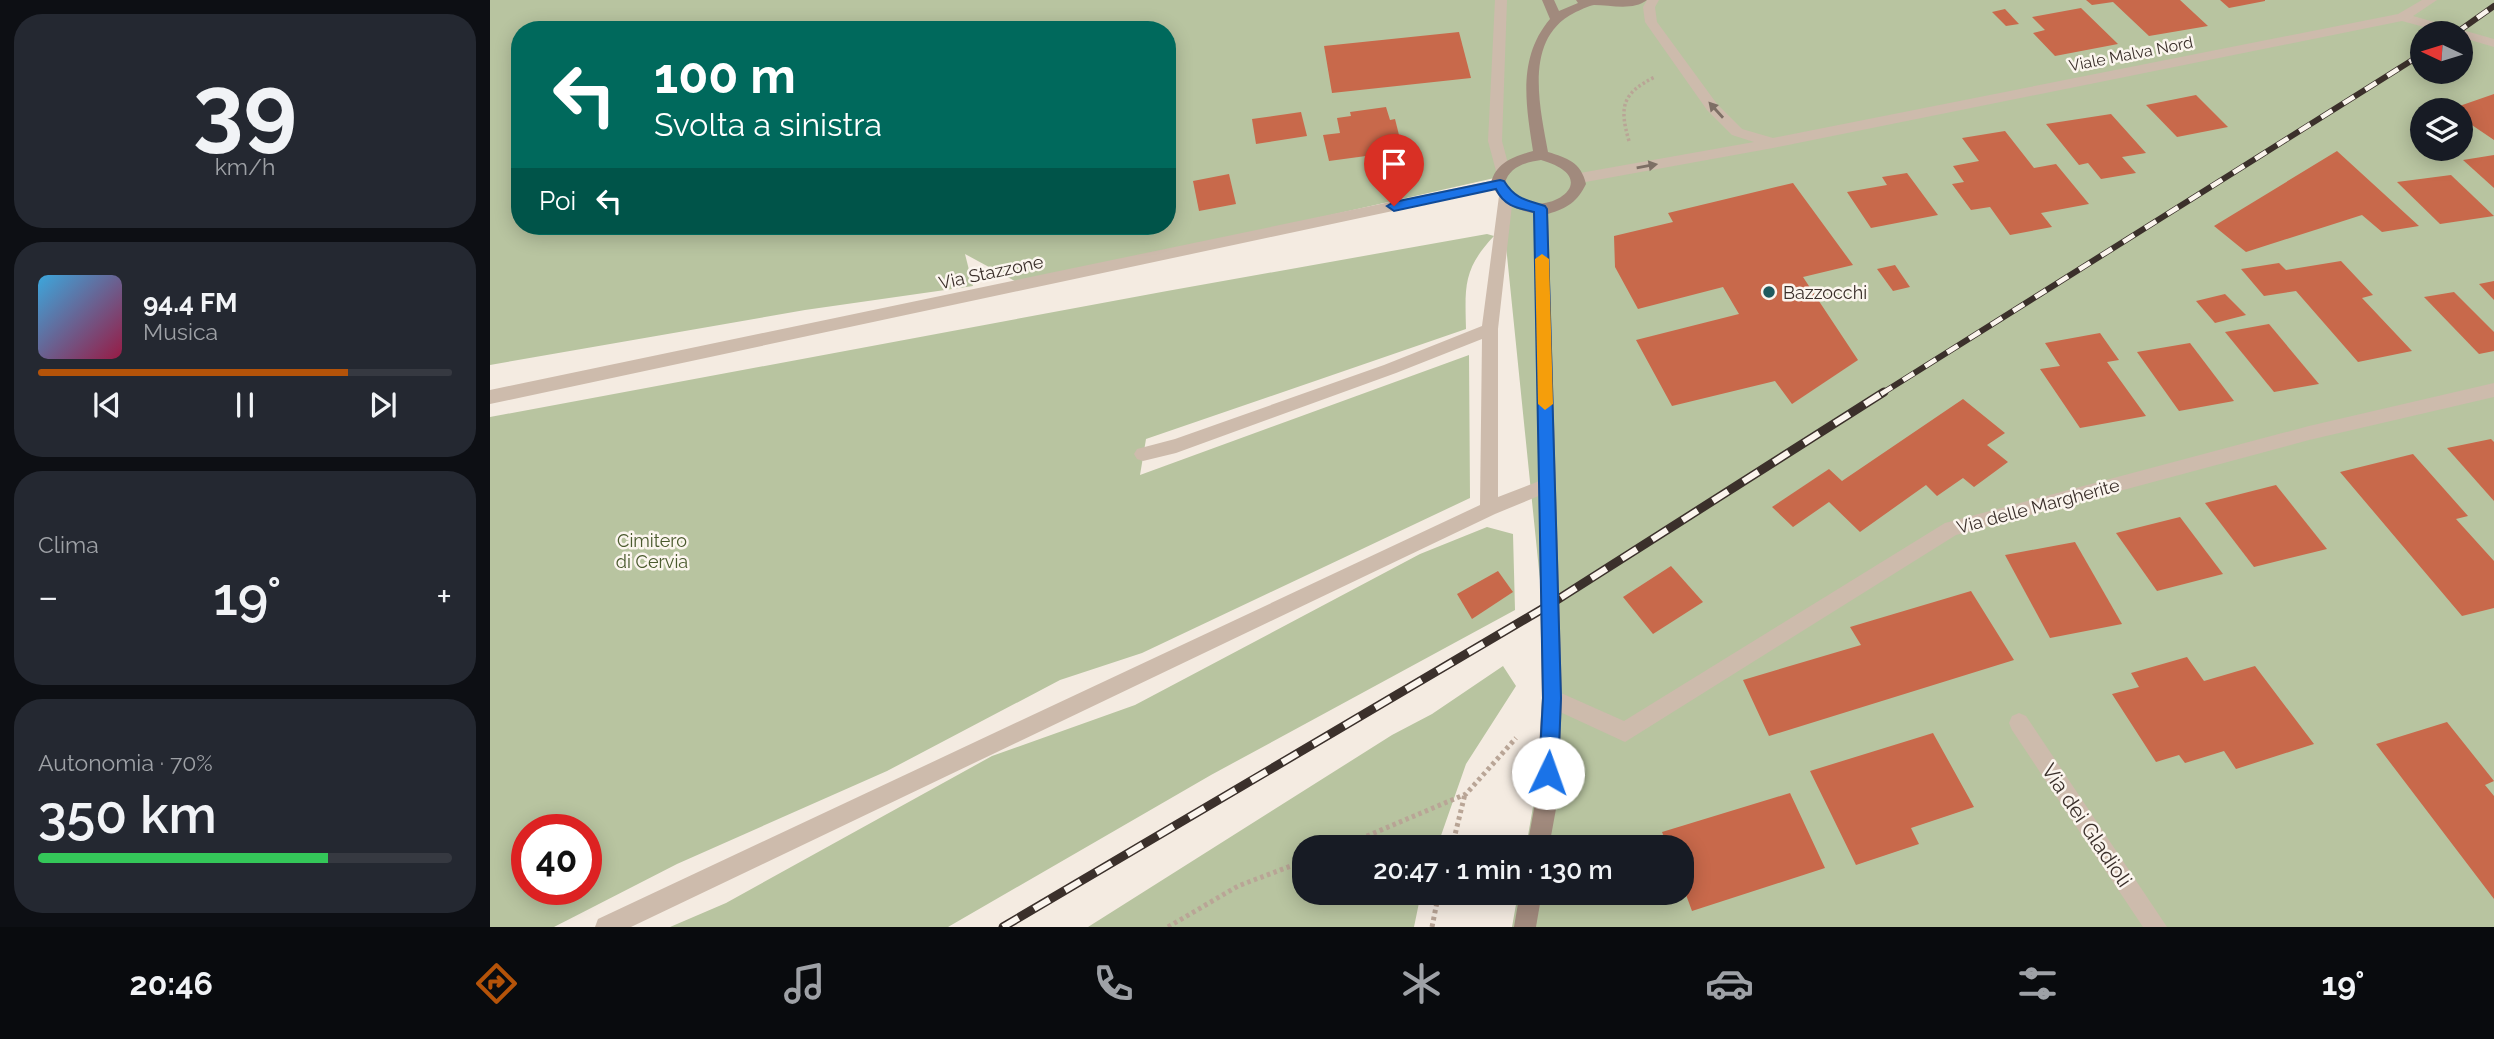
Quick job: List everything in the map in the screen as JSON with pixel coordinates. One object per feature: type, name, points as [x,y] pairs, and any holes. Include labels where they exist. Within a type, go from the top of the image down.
[{"type":"street","points":[[1489,509],[1490,329],[1503,184],[1495,141],[1501,0]]},
{"type":"street","points":[[1548,0],[1556,19]]},
{"type":"street","points":[[1541,155],[1530,78],[1542,38],[1556,19],[1586,1],[1612,4],[1641,0]]},
{"type":"street","name":"Viale Malva Nord","points":[[1653,0],[1649,6],[1651,22],[1712,107],[1737,132],[1773,143]]},
{"type":"street","points":[[2402,17],[2431,0]]},
{"type":"street","name":"Viale Malva Nord","points":[[1580,178],[1773,143],[2402,17],[2494,43]]},
{"type":"street","points":[[1541,155],[1566,162],[1580,178],[1575,196],[1566,203],[1541,209],[1527,208],[1503,184],[1519,159],[1541,155]]},
{"type":"street","name":"Via Stazzone","points":[[490,397],[1503,184]]},
{"type":"street","points":[[1540,835],[1547,798],[1552,698],[1541,209]]},
{"type":"street","points":[[1143,454],[1176,446],[1365,378],[1490,329]]},
{"type":"street","name":"Via delle Margherite","points":[[1552,698],[1625,732],[1951,529],[2309,433],[2494,390]]},
{"type":"street","points":[[606,927],[1489,509],[1547,485]]},
{"type":"street","name":"Via dei Gladioli","points":[[2019,723],[2156,927]]},
{"type":"street","points":[[1525,927],[1529,905]]},
{"type":"path","points":[[1645,166],[1623,123],[1625,98],[1635,86],[1658,76]]},
{"type":"path","points":[[1369,835],[1466,794],[1552,698]]},
{"type":"path","points":[[1454,835],[1466,794]]},
{"type":"path","points":[[1168,927],[1238,886],[1292,866]]},
{"type":"path","points":[[1432,927],[1437,905]]},
{"type":"green space","points":[[490,0],[2494,0],[2494,927],[1512,927],[1516,905],[1694,905],[1694,835],[1528,835],[1552,698],[1499,177],[1022,285],[965,254],[973,286],[805,310],[490,365]]},
{"type":"green space","name":"Cimitero di Cervia","points":[[1487,234],[1494,236],[1476,258],[1471,269],[1466,289],[1466,329],[1146,439],[1140,475],[1469,355],[1470,498],[1142,653],[1060,680],[887,771],[677,864],[602,902],[602,814],[511,814],[511,905],[597,905],[554,927],[490,927],[490,417],[1167,291]]},
{"type":"green space","points":[[1487,527],[1513,534],[1515,610],[1211,775],[948,927],[670,927],[726,903],[992,756],[1135,705],[1420,554]]},
{"type":"green space","points":[[1503,666],[1516,686],[1466,764],[1441,835],[1292,835],[1292,905],[1419,905],[1414,927],[1088,927],[1392,735],[1432,714]]},
{"type":"building","points":[[2086,0],[2180,0],[2208,26],[2149,36],[2113,2],[2092,5]]},
{"type":"building","points":[[2220,0],[2265,0],[2265,1],[2229,8]]},
{"type":"building","points":[[2081,8],[2118,44],[2055,56],[2033,33],[2045,30],[2032,17]]},
{"type":"building","points":[[2005,9],[2019,24],[2006,26],[1992,12]]},
{"type":"building","points":[[1459,32],[1471,78],[1332,93],[1324,46]]},
{"type":"building","points":[[2494,94],[2494,140],[2473,126],[2473,101]]},
{"type":"building","points":[[2196,95],[2228,127],[2177,137],[2146,105]]},
{"type":"building","points":[[1386,107],[1390,120],[1395,119],[1403,151],[1329,161],[1323,135],[1340,133],[1337,118],[1351,116],[1350,112]]},
{"type":"building","points":[[1301,112],[1307,136],[1256,144],[1252,119]]},
{"type":"building","points":[[2111,114],[2146,153],[2122,157],[2136,173],[2101,179],[2088,163],[2079,165],[2046,124]]},
{"type":"building","points":[[2005,131],[2034,168],[2056,164],[2089,204],[2041,213],[2052,227],[2010,235],[1990,207],[1971,210],[1952,184],[1964,182],[1953,166],[1979,161],[1962,138]]},
{"type":"building","points":[[2337,151],[2419,226],[2382,232],[2362,215],[2246,252],[2214,226]]},
{"type":"building","points":[[2494,155],[2494,188],[2464,161],[2473,161],[2473,158]]},
{"type":"building","points":[[1907,173],[1938,215],[1871,228],[1847,192],[1887,185],[1882,177]]},
{"type":"building","points":[[1229,174],[1236,204],[1199,211],[1193,181]]},
{"type":"building","points":[[2451,175],[2494,216],[2440,224],[2397,182]]},
{"type":"building","name":"Bazzocchi","points":[[1793,183],[1853,265],[1803,277],[1858,360],[1792,404],[1775,381],[1672,406],[1636,340],[1739,314],[1723,287],[1638,309],[1615,267],[1614,236],[1673,222],[1668,213]]},
{"type":"building","points":[[2341,261],[2373,295],[2362,298],[2412,351],[2358,362],[2296,291],[2264,296],[2241,269],[2279,263],[2286,270]]},
{"type":"building","points":[[1895,265],[1910,287],[1893,291],[1877,269]]},
{"type":"building","points":[[2494,281],[2494,300],[2479,284]]},
{"type":"building","points":[[2454,292],[2494,332],[2494,351],[2479,354],[2424,297]]},
{"type":"building","points":[[2225,294],[2246,315],[2215,323],[2196,301]]},
{"type":"building","points":[[2269,324],[2319,384],[2274,392],[2225,332]]},
{"type":"building","points":[[2100,333],[2119,360],[2107,362],[2146,416],[2080,428],[2040,369],[2060,366],[2045,343]]},
{"type":"building","points":[[2190,343],[2234,401],[2179,411],[2137,352]]},
{"type":"building","points":[[1963,399],[2005,433],[1987,445],[2008,462],[1974,487],[1963,478],[1937,496],[1926,485],[1860,532],[1829,502],[1793,527],[1772,507],[1829,469],[1842,481]]},
{"type":"building","points":[[2491,439],[2494,442],[2494,501],[2447,448]]},
{"type":"building","points":[[2413,454],[2468,516],[2456,519],[2494,561],[2494,608],[2462,616],[2340,472]]},
{"type":"building","points":[[2276,485],[2327,549],[2254,567],[2205,503]]},
{"type":"building","points":[[2180,517],[2223,574],[2157,591],[2116,533]]},
{"type":"building","points":[[2075,542],[2122,624],[2050,638],[2005,555]]},
{"type":"building","points":[[1671,566],[1703,602],[1653,634],[1623,597]]},
{"type":"building","points":[[1498,571],[1513,592],[1472,619],[1457,594]]},
{"type":"building","points":[[1971,591],[2014,660],[1769,736],[1743,680],[1861,645],[1850,627]]},
{"type":"building","points":[[2187,657],[2204,681],[2255,666],[2314,744],[2236,769],[2224,751],[2185,763],[2179,755],[2156,762],[2112,694],[2139,687],[2131,673]]},
{"type":"building","points":[[2447,722],[2494,781],[2485,785],[2494,796],[2494,899],[2376,744]]},
{"type":"building","points":[[1933,733],[1974,807],[1911,828],[1919,844],[1856,865],[1810,771]]},
{"type":"building","points":[[1790,793],[1825,868],[1692,911],[1690,905],[1694,905],[1694,835],[1663,835],[1662,832]]},
{"type":"railway","points":[[2473,21],[2494,6]]},
{"type":"railway","points":[[1881,394],[2410,62]]},
{"type":"railway","points":[[1003,927],[1549,605],[1884,392]]},
{"type":"slow traffic","points":[[1542,259],[1545,404]]},
{"type":"place","name":"Bazzocchi","points":[[1769,292]]},
{"type":"route","points":[[1394,206],[1500,184],[1506,196],[1515,203],[1527,208],[1541,209],[1552,698],[1548,773]]}]
